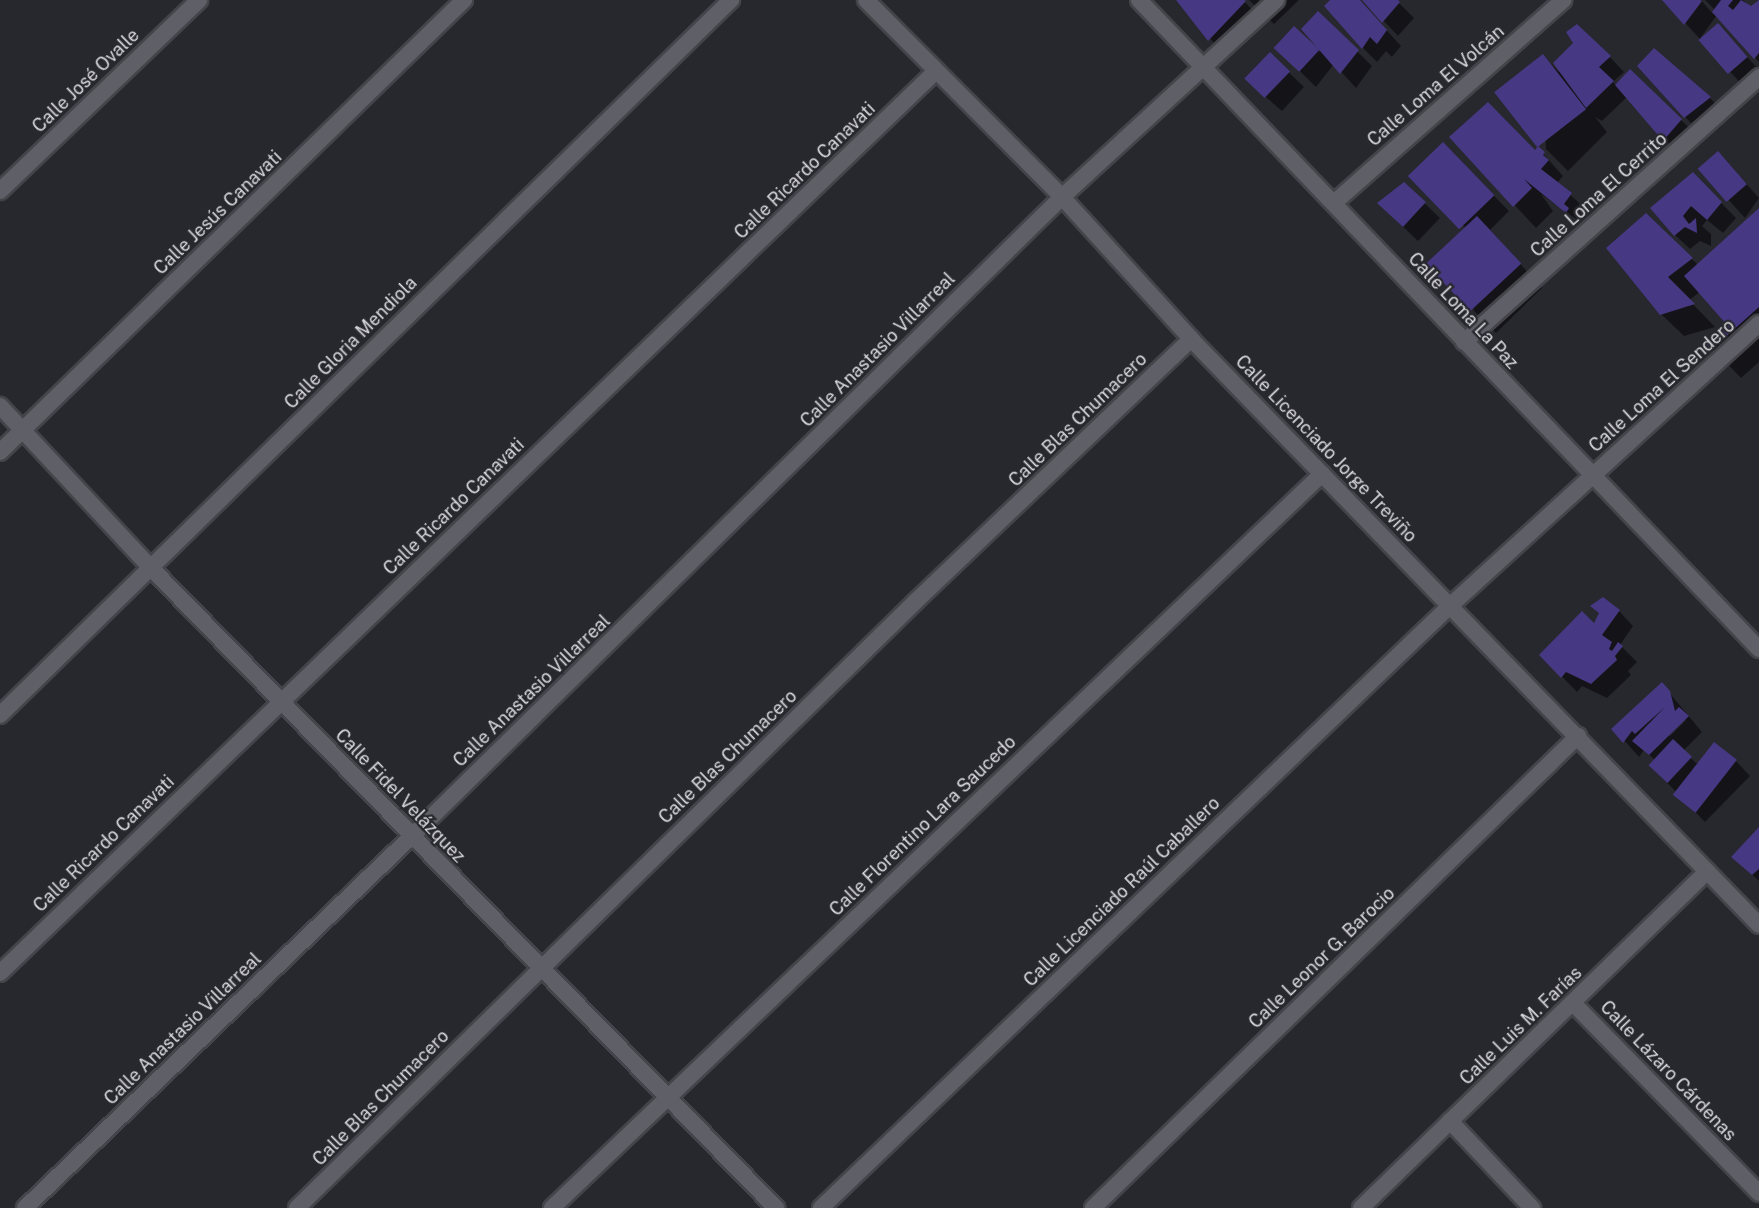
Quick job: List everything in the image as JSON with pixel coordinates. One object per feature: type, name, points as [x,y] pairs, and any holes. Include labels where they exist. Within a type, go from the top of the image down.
[{"type":"street","name":"Calle José Ovalle","points":[[0,191],[199,0]]},
{"type":"street","name":"Calle Jesús Canavati","points":[[0,452],[464,0]]},
{"type":"street","name":"Calle Gloria Mendiola","points":[[0,715],[731,0]]},
{"type":"street","name":"Calle Licenciado Jorge Treviño","points":[[866,0],[1062,197],[1191,339],[1759,925]]},
{"type":"street","name":"Calle Loma La Paz","points":[[1139,0],[1335,202],[1591,477],[1759,649]]},
{"type":"street","name":"Calle Anastasio Villarreal","points":[[25,1208],[412,836],[1062,197],[1202,65],[1276,0]]},
{"type":"street","name":"Calle Loma El Volcán","points":[[1335,202],[1563,0]]},
{"type":"street","name":"Calle Ricardo Canavati","points":[[0,973],[280,700],[936,71]]},
{"type":"street","name":"Calle Loma El Cerrito","points":[[1464,342],[1759,76]]},
{"type":"street","name":"Calle Loma El Sendero","points":[[1451,605],[1759,324]]},
{"type":"street","name":"Calle Blas Chumacero","points":[[297,1208],[540,967],[1191,339]]},
{"type":"street","name":"Calle Fidel Velázquez","points":[[0,406],[151,568],[540,967],[669,1095],[776,1208]]},
{"type":"street","name":"Calle Florentino Lara Saucedo","points":[[552,1208],[1322,474]]},
{"type":"street","name":"Calle Licenciado Raúl Caballero","points":[[821,1208],[1451,605]]},
{"type":"street","name":"Calle Leonor G. Barocio","points":[[1093,1208],[1578,736]]},
{"type":"street","name":"Calle Luis M. Farías","points":[[1361,1208],[1707,871]]},
{"type":"street","name":"Calle Lázaro Cárdenas","points":[[1574,1003],[1759,1193]]},
{"type":"street","points":[[1450,1121],[1532,1208]]},
{"type":"building","points":[[1176,0],[1244,0],[1246,1],[1208,41]]},
{"type":"building","points":[[1330,0],[1360,0],[1387,30],[1377,44],[1370,37],[1362,49],[1324,6]]},
{"type":"building","points":[[1362,0],[1398,0],[1400,2],[1382,23]]},
{"type":"building","points":[[1662,0],[1700,0],[1702,1],[1684,25]]},
{"type":"building","points":[[1721,0],[1733,0],[1728,6],[1733,10],[1741,0],[1751,6],[1759,0],[1759,53],[1754,59],[1712,12]]},
{"type":"building","points":[[1318,11],[1359,50],[1340,74],[1301,29]]},
{"type":"building","points":[[1718,23],[1748,57],[1728,74],[1698,40]]},
{"type":"building","points":[[1577,24],[1611,56],[1599,67],[1614,81],[1586,108],[1553,63],[1573,43],[1566,32]]},
{"type":"building","points":[[1294,26],[1320,50],[1299,72],[1274,48]]},
{"type":"building","points":[[1654,48],[1711,97],[1684,118],[1637,66]]},
{"type":"building","points":[[1270,52],[1290,71],[1264,98],[1244,79]]},
{"type":"building","points":[[1543,54],[1586,109],[1537,147],[1494,92]]},
{"type":"building","points":[[1630,69],[1682,119],[1663,141],[1615,85]]},
{"type":"building","points":[[1488,102],[1535,150],[1538,146],[1545,152],[1543,155],[1549,160],[1541,169],[1572,193],[1564,204],[1569,208],[1566,213],[1524,179],[1532,188],[1513,207],[1449,137]]},
{"type":"building","points":[[1443,142],[1494,195],[1459,229],[1408,176]]},
{"type":"building","points":[[1718,151],[1747,184],[1726,202],[1698,169]]},
{"type":"building","points":[[1693,172],[1722,202],[1707,220],[1691,206],[1683,216],[1689,224],[1696,218],[1697,233],[1685,227],[1674,236],[1650,208]]},
{"type":"building","points":[[1404,182],[1426,202],[1403,227],[1377,203]]},
{"type":"building","points":[[1759,208],[1759,307],[1711,350],[1704,343],[1726,324],[1684,276]]},
{"type":"building","points":[[1646,213],[1693,258],[1668,277],[1695,304],[1660,315],[1606,248]]},
{"type":"building","points":[[1477,216],[1521,264],[1470,311],[1426,264]]},
{"type":"building","points":[[1603,597],[1620,610],[1602,635],[1612,642],[1609,649],[1612,651],[1618,642],[1623,646],[1615,656],[1617,660],[1591,684],[1566,672],[1561,678],[1539,655],[1582,611],[1594,623],[1599,613],[1590,606]]},
{"type":"building","points":[[1662,682],[1670,691],[1675,711],[1679,707],[1689,716],[1649,755],[1632,741],[1665,707],[1635,734],[1632,731],[1623,743],[1611,729]]},
{"type":"building","points":[[1673,739],[1692,757],[1667,783],[1648,765]]},
{"type":"building","points":[[1714,742],[1737,760],[1696,813],[1673,795]]},
{"type":"building","points":[[1759,827],[1759,869],[1752,875],[1731,857]]}]
